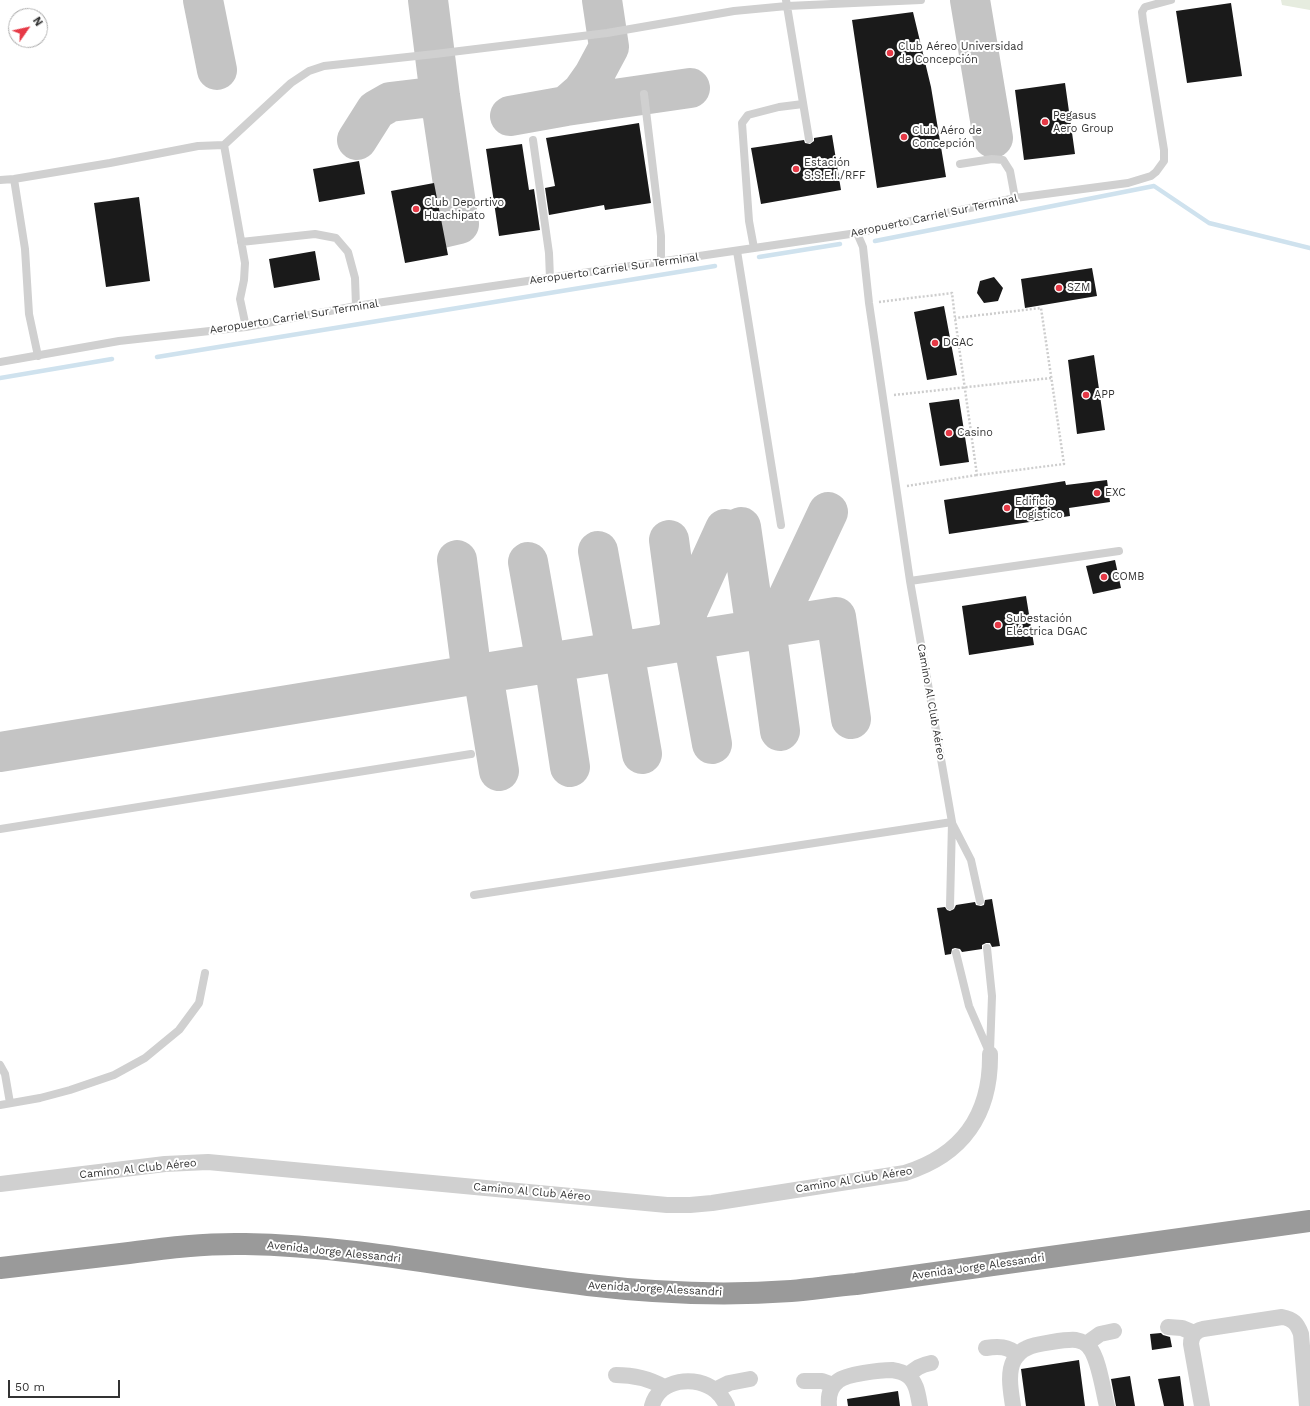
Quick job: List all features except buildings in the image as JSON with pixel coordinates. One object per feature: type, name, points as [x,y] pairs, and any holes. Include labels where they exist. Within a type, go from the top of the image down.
[{"type":"highway","name":"Avenida Jorge Alessandri","points":[[0,1268],[161,1249],[245,1244],[341,1251],[457,1266],[543,1280],[612,1288],[676,1292],[749,1293],[792,1291],[864,1283],[1310,1221]]},
{"type":"street","name":"Camino Al Club Aéreo","points":[[0,1184],[164,1164],[208,1162],[667,1205],[712,1203],[905,1173],[920,1169],[934,1162],[956,1145],[973,1124],[980,1112],[988,1085],[990,1054]]},
{"type":"street","points":[[1202,1406],[1191,1344],[1194,1333],[1203,1329],[1276,1317],[1294,1321],[1297,1324],[1301,1334],[1307,1406]]},
{"type":"street","points":[[1168,1328],[1182,1328],[1194,1333]]},
{"type":"street","points":[[1086,1344],[1100,1334],[1114,1331]]},
{"type":"street","points":[[1013,1406],[1010,1374],[1011,1367],[1018,1355],[1022,1351],[1032,1346],[1071,1340],[1082,1342],[1090,1348],[1094,1356],[1107,1406]]},
{"type":"street","points":[[986,1348],[1002,1346],[1009,1348],[1018,1355]]},
{"type":"street","points":[[908,1376],[916,1368],[924,1364],[931,1363]]},
{"type":"street","points":[[829,1406],[829,1396],[834,1385],[844,1378],[887,1371],[898,1371],[908,1376],[915,1386],[920,1406]]},
{"type":"street","points":[[616,1375],[638,1377],[664,1387]]},
{"type":"street","points":[[715,1390],[729,1383],[750,1379]]},
{"type":"street","points":[[804,1381],[822,1381],[834,1385]]},
{"type":"street","points":[[652,1406],[655,1396],[664,1387],[677,1382],[704,1384],[715,1390],[720,1395],[726,1406]]},
{"type":"lane","points":[[0,180],[14,180],[198,146],[224,145],[290,83],[309,71],[324,66],[607,33],[787,3],[921,0]]},
{"type":"lane","name":"Aeropuerto Carriel Sur Terminal","points":[[0,362],[119,341],[246,327],[356,306],[661,263],[857,233],[1015,198],[1128,183],[1151,176],[1160,168],[1164,161],[1164,150],[1142,12],[1145,7],[1171,0]]},
{"type":"lane","points":[[787,3],[809,139]]},
{"type":"lane","points":[[644,94],[661,236],[661,263]]},
{"type":"lane","points":[[754,248],[749,221],[742,123],[748,115],[779,107],[803,104]]},
{"type":"lane","points":[[533,140],[549,253],[550,279]]},
{"type":"lane","points":[[224,145],[244,263],[244,280],[240,299],[246,327]]},
{"type":"lane","points":[[960,164],[992,159],[1003,160],[1010,171],[1015,198]]},
{"type":"lane","points":[[14,180],[25,249],[29,314],[38,356]]},
{"type":"lane","name":"Camino Al Club Aéreo","points":[[857,233],[863,247],[869,303],[910,581],[952,822],[950,906]]},
{"type":"lane","points":[[241,242],[315,234],[336,238],[348,252],[354,278],[356,306]]},
{"type":"lane","points":[[737,251],[781,525]]},
{"type":"lane","points":[[910,581],[1119,551]]},
{"type":"lane","points":[[0,829],[471,754]]},
{"type":"lane","points":[[474,895],[952,822]]},
{"type":"lane","name":"Camino Al Club Aéreo","points":[[952,822],[971,860],[980,901]]},
{"type":"lane","name":"Camino Al Club Aéreo","points":[[987,948],[992,996],[990,1054]]},
{"type":"lane","name":"Camino Al Club Aéreo","points":[[956,953],[969,1006],[990,1054]]},
{"type":"lane","points":[[0,1105],[40,1098],[70,1090],[114,1075],[145,1058],[179,1030],[199,1003],[205,973]]},
{"type":"lane","points":[[0,1065],[5,1074],[10,1104]]},
{"type":"path","points":[[869,303],[952,293],[977,475]]},
{"type":"path","points":[[897,488],[977,475],[1064,464],[1040,308],[956,318]]},
{"type":"path","points":[[883,396],[1051,378]]},
{"type":"shaded area","points":[[1281,0],[1310,0],[1310,10],[1282,5]]},
{"type":"waterway","points":[[875,241],[1154,186],[1209,223],[1310,248]]},
{"type":"waterway","points":[[759,257],[840,244]]},
{"type":"waterway","points":[[157,357],[715,266]]},
{"type":"waterway","points":[[0,378],[112,359]]},
{"type":"taxiway","points":[[203,0],[217,70]]},
{"type":"taxiway","points":[[428,0],[440,96],[459,224],[442,228]]},
{"type":"taxiway","points":[[510,116],[566,106],[582,92],[594,75],[609,47],[602,0]]},
{"type":"taxiway","points":[[970,0],[993,138]]},
{"type":"taxiway","points":[[566,106],[690,88]]},
{"type":"taxiway","points":[[357,140],[376,110],[390,102],[440,96]]},
{"type":"taxiway","points":[[774,627],[828,512]]},
{"type":"taxiway","points":[[741,527],[756,630]]},
{"type":"taxiway","points":[[673,643],[725,529]]},
{"type":"taxiway","points":[[669,540],[681,629]]},
{"type":"taxiway","points":[[598,551],[616,651]]},
{"type":"taxiway","points":[[457,560],[472,675]]},
{"type":"taxiway","points":[[528,562],[546,664]]},
{"type":"taxiway","points":[[0,752],[836,617],[851,719]]},
{"type":"taxiway","points":[[766,629],[780,731]]},
{"type":"taxiway","points":[[693,639],[712,744]]},
{"type":"taxiway","points":[[624,651],[642,754]]},
{"type":"taxiway","points":[[554,662],[570,767]]},
{"type":"taxiway","points":[[483,674],[499,771]]},
{"type":"place","name":"Club Aéreo Universidad de Concepción","points":[[890,53]]},
{"type":"place","name":"Pegasus Aero Group","points":[[1045,122]]},
{"type":"place","name":"Club Aéro de Concepción","points":[[904,137]]},
{"type":"place","name":"Estación S.S.E.I./RFF","points":[[796,169]]},
{"type":"place","name":"Club Deportivo Huachipato","points":[[416,209]]},
{"type":"place","name":"SZM","points":[[1059,288]]},
{"type":"place","name":"DGAC","points":[[935,343]]},
{"type":"place","name":"APP","points":[[1086,395]]},
{"type":"place","name":"Casino","points":[[949,433]]},
{"type":"place","name":"EXC","points":[[1097,493]]},
{"type":"place","name":"Edificio Logístico","points":[[1007,508]]},
{"type":"place","name":"COMB","points":[[1104,577]]},
{"type":"place","name":"Subestación Eléctrica DGAC","points":[[998,625]]}]
